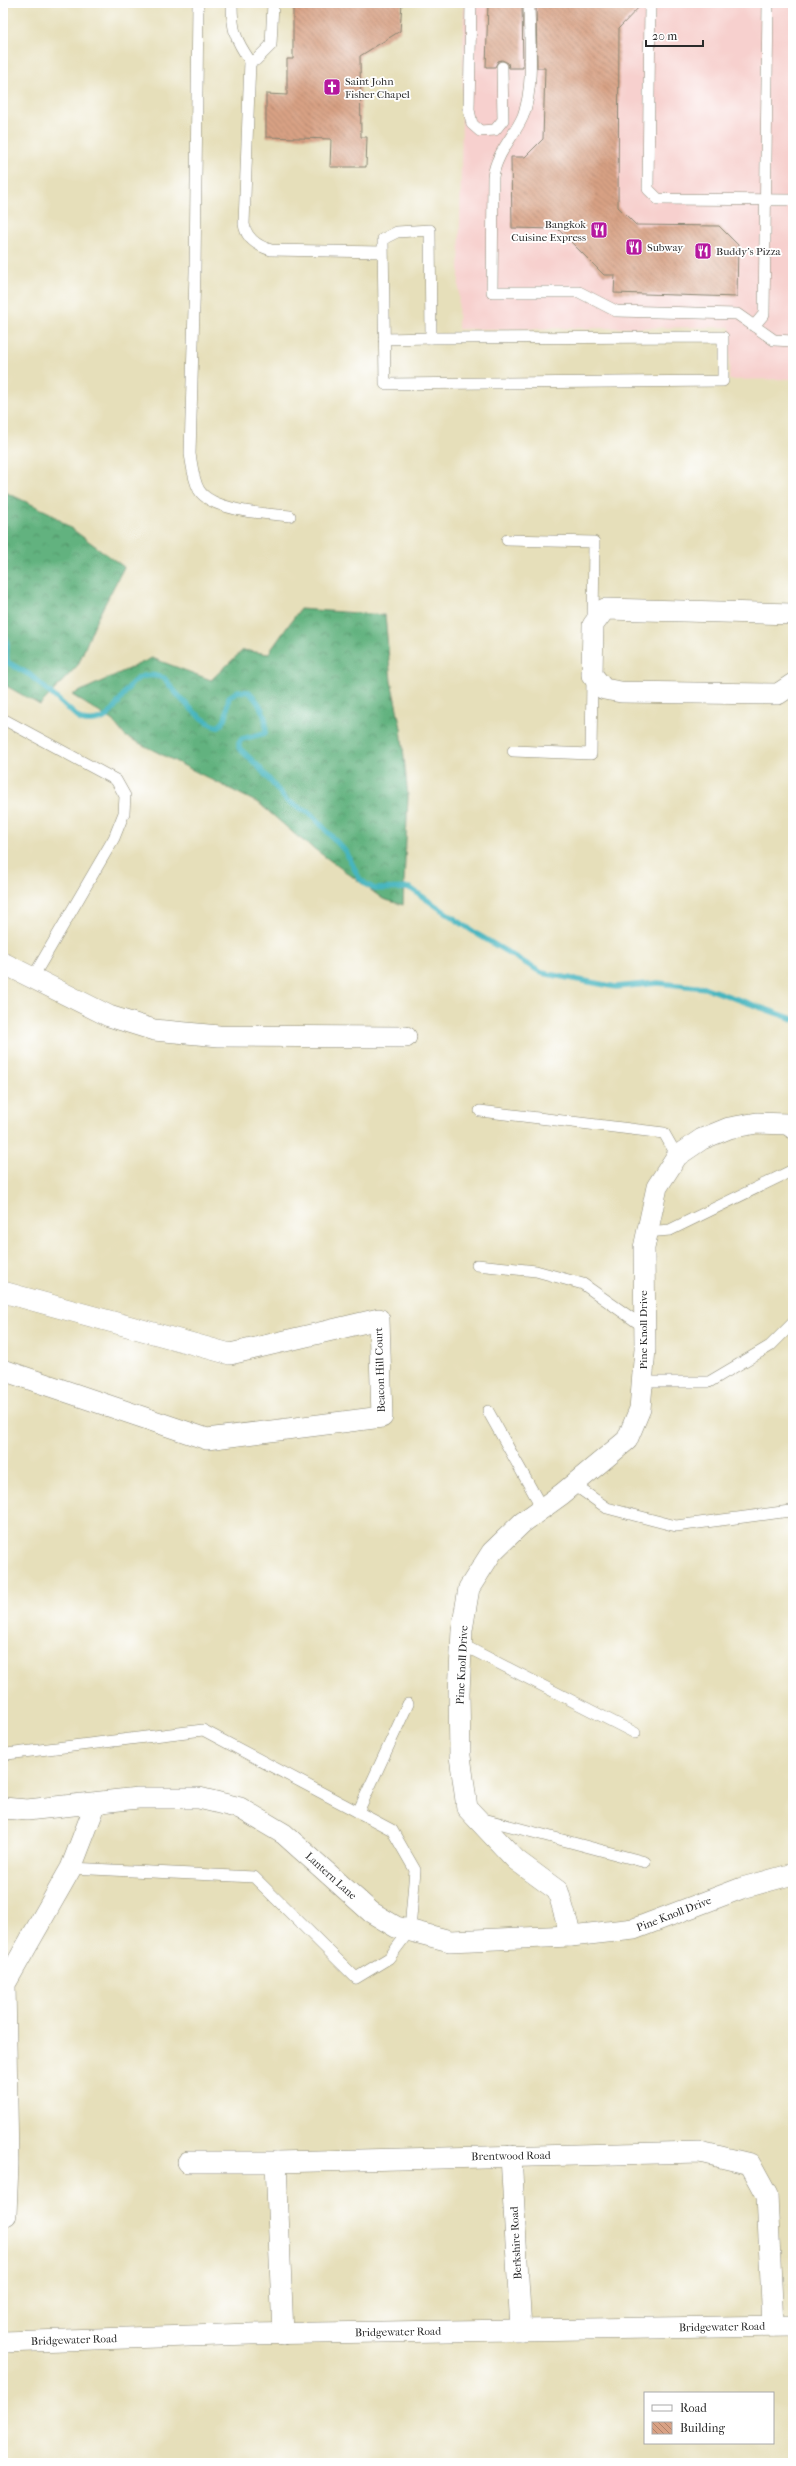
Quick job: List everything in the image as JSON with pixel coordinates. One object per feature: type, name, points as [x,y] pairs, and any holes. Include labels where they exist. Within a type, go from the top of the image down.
[{"type":"street","points":[[793,614],[605,609],[593,625],[592,675],[604,688],[621,692],[778,694],[793,684]]},
{"type":"street","points":[[3,963],[34,977],[109,1016],[154,1030],[219,1036],[406,1037]]},
{"type":"street","name":"Pine Knoll Drive","points":[[793,1128],[787,1124],[756,1123],[729,1128],[702,1140],[677,1156],[657,1187],[644,1248],[644,1327],[640,1409],[627,1440],[573,1484],[522,1522],[492,1552],[469,1588],[461,1644],[460,1756],[467,1808],[516,1860],[558,1891],[571,1936],[634,1929],[742,1888],[793,1874]]},
{"type":"street","name":"Beacon Hill Court","points":[[3,1292],[230,1354],[379,1319],[382,1418],[207,1439],[3,1370]]},
{"type":"street","name":"Lantern Lane","points":[[3,1808],[27,1810],[138,1798],[199,1798],[240,1808],[284,1834],[371,1912],[396,1927],[450,1941],[571,1936]]},
{"type":"street","points":[[3,2215],[6,2215],[8,2164],[5,1984],[71,1868],[96,1803]]},
{"type":"street","name":"Brentwood Road","points":[[188,2162],[276,2162],[700,2152],[750,2164],[767,2195],[783,2326]]},
{"type":"street","name":"Berkshire Road","points":[[511,2156],[521,2330]]},
{"type":"street","points":[[276,2162],[283,2334]]},
{"type":"street","name":"Bridgewater Road","points":[[3,2342],[283,2334],[783,2326]]},
{"type":"lane","points":[[198,3],[195,271],[190,454],[193,473],[199,490],[212,501],[249,512],[290,516]]},
{"type":"lane","points":[[232,3],[232,26],[234,36],[250,61],[244,224],[247,234],[257,244],[271,250],[382,252]]},
{"type":"lane","points":[[250,61],[256,60],[271,44],[273,3]]},
{"type":"lane","points":[[471,3],[469,110],[472,124],[480,131],[495,130],[503,120],[502,67]]},
{"type":"lane","points":[[528,3],[528,92],[523,115],[497,159],[493,176],[492,292],[579,292],[616,311],[737,314],[774,340],[793,341]]},
{"type":"lane","points":[[650,3],[648,189],[658,199],[793,200]]},
{"type":"lane","points":[[754,326],[764,314],[768,3]]},
{"type":"lane","points":[[384,339],[723,337],[723,381],[385,384],[382,252],[383,239],[391,233],[430,230],[432,338]]},
{"type":"lane","points":[[507,540],[594,542],[593,625]]},
{"type":"lane","points":[[513,752],[591,754],[592,675]]},
{"type":"lane","points":[[3,719],[116,780],[125,796],[124,812],[114,838],[34,977]]},
{"type":"lane","points":[[480,1111],[664,1133],[677,1156]]},
{"type":"lane","points":[[647,1232],[670,1230],[793,1170]]},
{"type":"lane","points":[[477,1265],[536,1271],[583,1284],[644,1327]]},
{"type":"lane","points":[[642,1382],[708,1382],[770,1346],[793,1323]]},
{"type":"lane","points":[[488,1411],[542,1508]]},
{"type":"lane","points":[[573,1484],[607,1508],[676,1526],[790,1511]]},
{"type":"lane","points":[[461,1644],[636,1734]]},
{"type":"lane","points":[[358,1812],[408,1704]]},
{"type":"lane","points":[[3,1751],[7,1754],[203,1730],[392,1830],[415,1870],[410,1930],[389,1958],[356,1978],[254,1877],[71,1868]]},
{"type":"lane","points":[[474,1816],[645,1862]]},
{"type":"shaded area","points":[[464,3],[793,3],[793,379],[729,380],[730,327],[458,329]]},
{"type":"green space","points":[[3,491],[50,513],[124,567],[96,621],[78,665],[40,705],[3,684]]},
{"type":"green space","points":[[300,609],[385,615],[391,681],[401,728],[408,797],[403,905],[383,899],[298,837],[260,804],[125,736],[113,721],[72,695],[152,658],[211,680],[243,650],[268,654]]},
{"type":"building","name":"Saint John Fisher Chapel","points":[[293,3],[402,3],[400,31],[360,56],[361,137],[367,137],[366,167],[330,167],[331,139],[266,137],[266,94],[287,95],[287,59],[293,59]]},
{"type":"building","points":[[488,3],[522,3],[523,68],[509,68],[508,63],[502,60],[498,61],[495,67],[486,67]]},
{"type":"building","points":[[536,3],[643,3],[619,28],[618,207],[636,225],[719,226],[738,245],[737,297],[614,293],[615,275],[604,275],[558,229],[512,228],[511,157],[525,157],[543,139],[545,68],[537,68]]},
{"type":"waterway","points":[[3,633],[7,643],[7,662],[30,675],[81,720],[96,721],[107,716],[129,687],[137,679],[148,675],[164,678],[181,699],[195,712],[209,723],[217,727],[224,722],[229,697],[238,691],[249,692],[264,716],[266,722],[265,733],[242,739],[239,742],[239,748],[258,766],[287,801],[311,814],[346,852],[359,878],[367,885],[375,889],[410,888],[477,934],[542,973],[616,987],[658,983],[706,988],[793,1019]]},
{"type":"place","name":"Saint John Fisher Chapel","points":[[332,87]]},
{"type":"place","name":"Bangkok Cuisine Express","points":[[599,230]]},
{"type":"place","name":"Subway","points":[[634,247]]},
{"type":"place","name":"Buddy's Pizza","points":[[703,251]]}]
